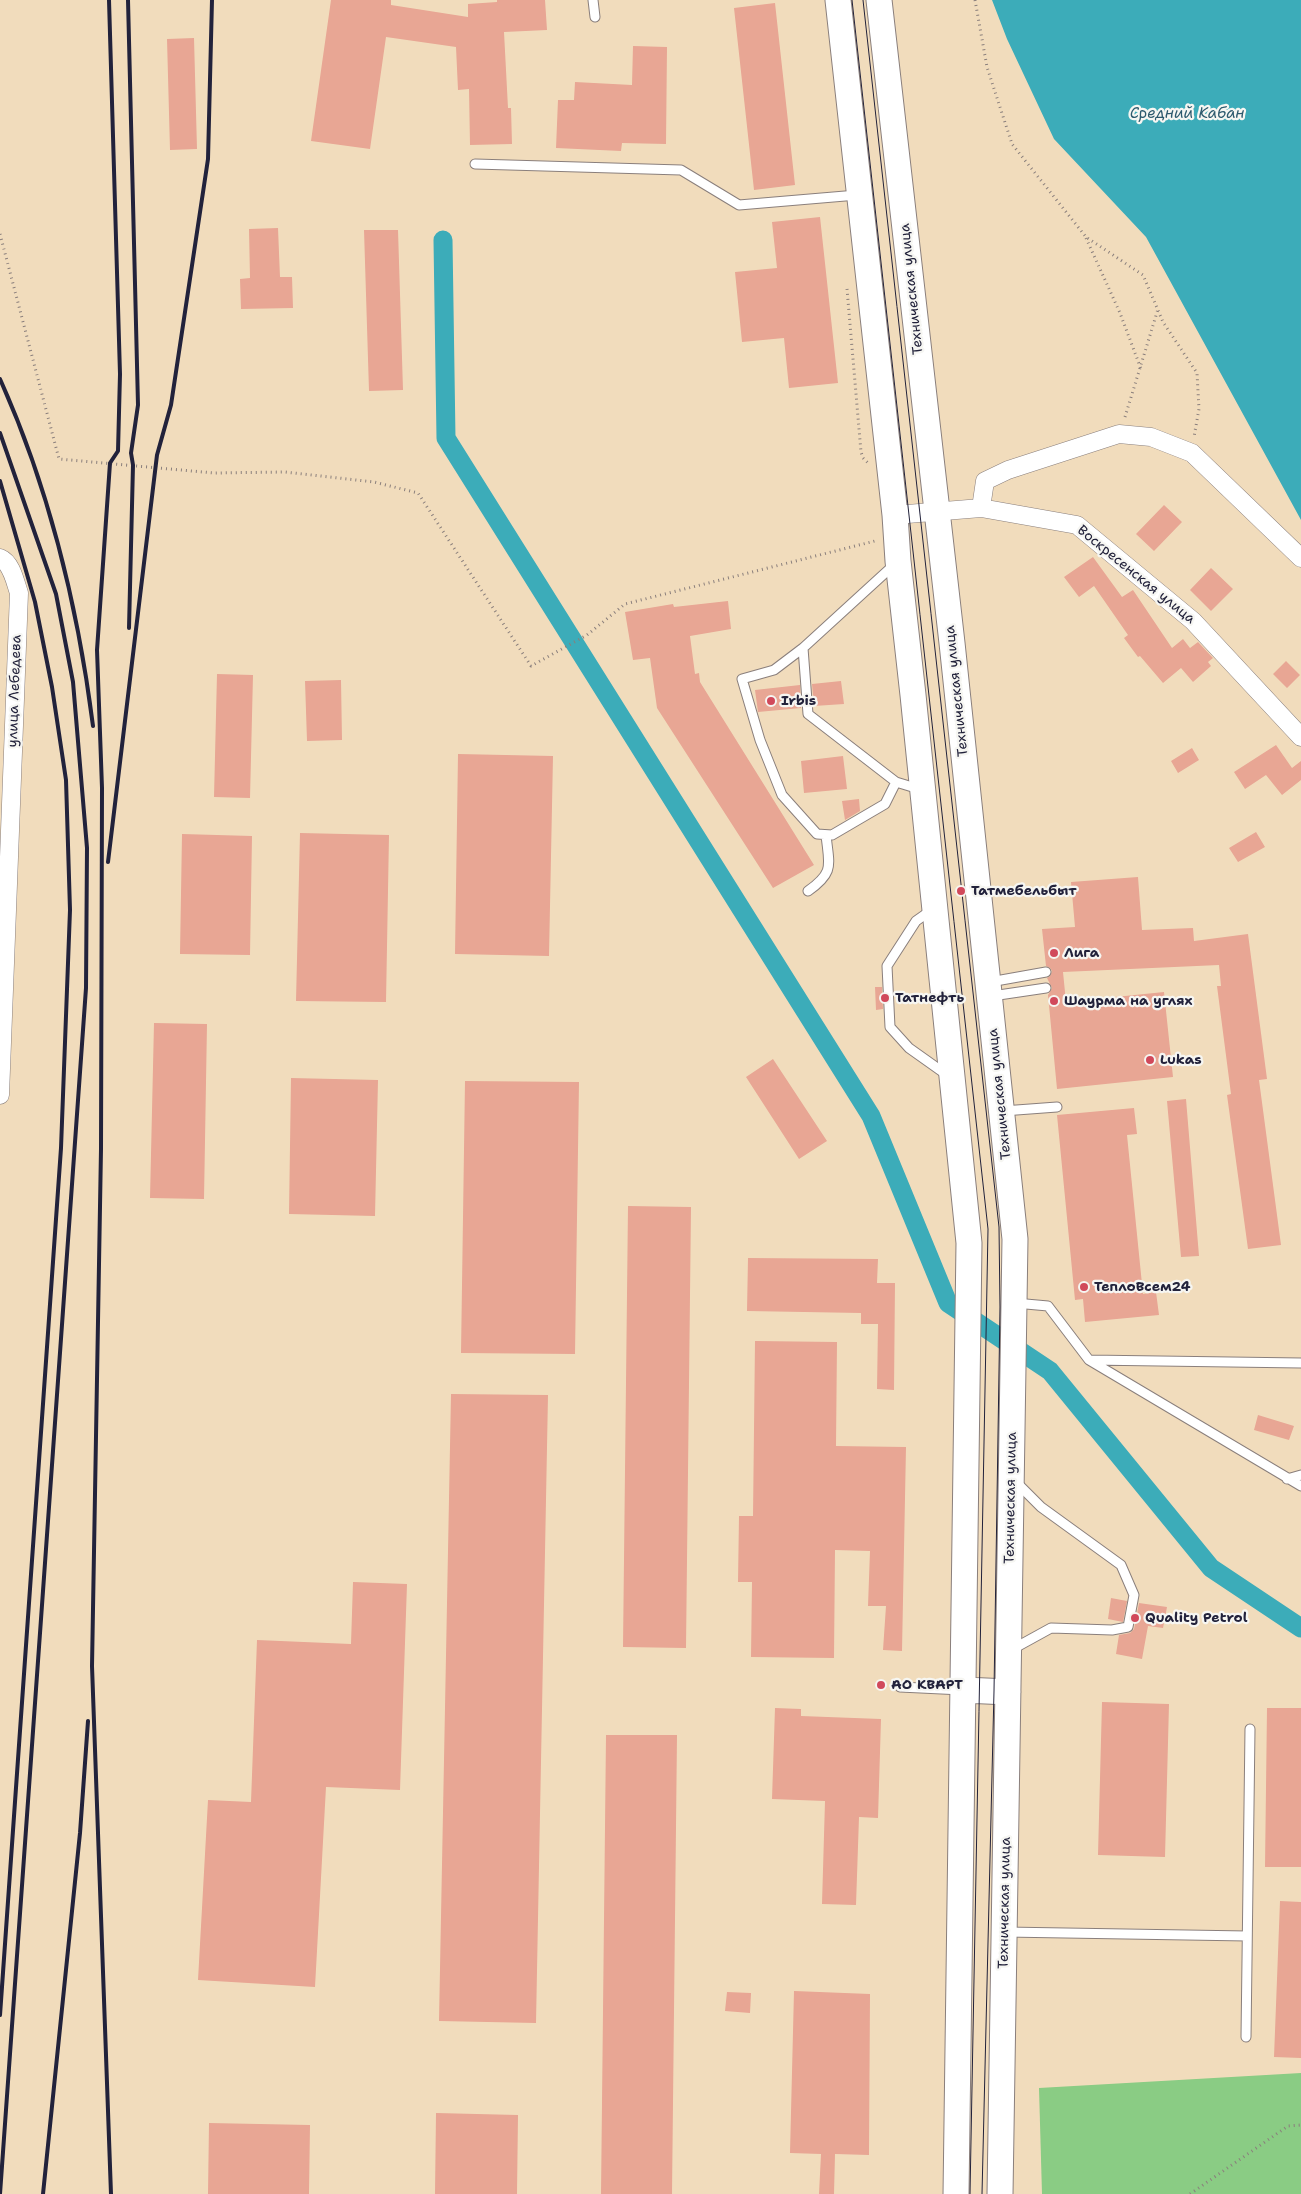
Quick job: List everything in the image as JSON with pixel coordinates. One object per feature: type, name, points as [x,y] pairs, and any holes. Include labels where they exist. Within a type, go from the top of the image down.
[{"type":"main road","points":[[838,0],[895,514],[888,569],[922,790],[969,1243],[956,2194]]},
{"type":"main road","name":"Техническая улица","points":[[879,0],[937,511],[1015,1239],[1000,2194]]},
{"type":"main road","points":[[964,1690],[1008,1692]]},
{"type":"street","points":[[981,508],[985,481],[1008,470],[1119,434],[1151,438],[1192,453],[1301,558]]},
{"type":"street","name":"Воскресенская улица","points":[[895,514],[981,508],[1077,525],[1193,621],[1301,737]]},
{"type":"street","name":"улица Лебедева","points":[[0,1095],[19,593],[12,570],[2,559]]},
{"type":"lane","points":[[593,0],[596,17]]},
{"type":"lane","points":[[474,164],[681,170],[739,205],[860,195]]},
{"type":"lane","points":[[888,569],[803,648],[774,670],[742,679],[760,740],[782,795],[817,834],[832,835],[884,804],[896,782]]},
{"type":"lane","points":[[803,648],[808,714],[896,782],[922,790]]},
{"type":"lane","points":[[808,891],[820,882],[830,868],[826,835]]},
{"type":"lane","points":[[935,908],[916,922],[887,966],[890,1027],[909,1048],[952,1080]]},
{"type":"lane","points":[[988,989],[1046,972]]},
{"type":"lane","points":[[988,989],[1046,988]]},
{"type":"lane","points":[[1001,1111],[1057,1107]]},
{"type":"lane","points":[[1014,1310],[1048,1306],[1089,1360],[1301,1486]]},
{"type":"lane","points":[[1068,1332],[1081,1332]]},
{"type":"lane","points":[[1089,1360],[1301,1363]]},
{"type":"lane","points":[[1287,1479],[1301,1475]]},
{"type":"lane","points":[[1009,1651],[1051,1628],[1112,1630],[1128,1627],[1134,1595],[1121,1565],[1041,1507],[1011,1478]]},
{"type":"lane","points":[[900,1687],[964,1690]]},
{"type":"lane","points":[[1246,2037],[1250,1728]]},
{"type":"lane","points":[[1004,1932],[1246,1936]]},
{"type":"path","points":[[975,0],[987,67],[1012,144],[1086,236],[1120,313],[1140,369]]},
{"type":"path","points":[[0,234],[59,459],[214,473],[285,472],[374,482],[418,492],[531,666],[587,635],[625,604],[874,539],[888,569]]},
{"type":"path","points":[[1086,236],[1143,275],[1163,322],[1197,373],[1199,409],[1192,453]]},
{"type":"path","points":[[1119,434],[1158,309]]},
{"type":"path","points":[[1190,2194],[1288,2126],[1301,2125]]},
{"type":"green space","points":[[1301,2073],[1301,2194],[1042,2194],[1039,2088]]},
{"type":"water","name":"Средний Кабан","points":[[992,0],[1301,0],[1301,520],[1146,237],[1054,139],[1007,39]]},
{"type":"building","points":[[331,0],[391,0],[391,5],[468,17],[468,4],[497,2],[497,0],[545,0],[547,30],[504,32],[508,108],[511,108],[512,144],[470,145],[469,89],[458,90],[456,47],[386,37],[370,149],[311,141]]},
{"type":"building","points":[[775,3],[795,185],[754,190],[734,8]]},
{"type":"building","points":[[194,38],[197,149],[170,150],[167,39]]},
{"type":"building","points":[[633,46],[667,47],[666,144],[622,143],[621,151],[556,148],[558,100],[574,100],[575,82],[632,85]]},
{"type":"building","points":[[820,217],[838,383],[789,388],[784,338],[742,342],[735,272],[777,268],[772,222]]},
{"type":"building","points":[[278,228],[280,277],[292,277],[293,308],[241,309],[240,279],[250,278],[249,229]]},
{"type":"building","points":[[364,230],[398,230],[403,390],[369,391]]},
{"type":"building","points":[[1164,505],[1182,522],[1154,551],[1136,534]]},
{"type":"building","points":[[1093,557],[1122,597],[1133,590],[1172,648],[1183,639],[1190,648],[1198,642],[1213,658],[1208,662],[1211,666],[1193,682],[1181,668],[1163,683],[1140,656],[1138,657],[1124,638],[1128,635],[1094,586],[1079,597],[1064,577]]},
{"type":"building","points":[[1211,568],[1233,589],[1211,611],[1190,590]]},
{"type":"building","points":[[728,601],[731,629],[690,636],[695,674],[699,673],[700,682],[814,865],[773,888],[657,708],[650,658],[633,660],[625,612],[673,604],[674,607]]},
{"type":"building","points":[[1286,661],[1300,675],[1287,688],[1273,674]]},
{"type":"building","points":[[217,674],[253,675],[250,798],[214,797]]},
{"type":"building","points":[[341,680],[342,740],[307,741],[305,681]]},
{"type":"building","points":[[841,681],[844,704],[814,706],[812,684]]},
{"type":"building","points":[[800,685],[801,708],[758,712],[755,690]]},
{"type":"building","points":[[1276,745],[1292,768],[1301,761],[1301,780],[1282,795],[1266,775],[1245,789],[1234,772]]},
{"type":"building","points":[[1192,748],[1199,760],[1178,773],[1171,761]]},
{"type":"building","points":[[458,754],[553,756],[549,956],[455,954]]},
{"type":"building","points":[[843,756],[847,789],[804,793],[801,761]]},
{"type":"building","points":[[859,799],[860,811],[845,820],[842,801]]},
{"type":"building","points":[[1256,832],[1265,847],[1238,862],[1229,848]]},
{"type":"building","points":[[300,833],[389,835],[386,1002],[296,1001]]},
{"type":"building","points":[[182,834],[252,836],[250,955],[180,954]]},
{"type":"building","points":[[1138,877],[1142,930],[1193,928],[1194,941],[1248,934],[1267,1079],[1259,1080],[1281,1245],[1248,1249],[1227,1095],[1231,1094],[1217,986],[1221,986],[1219,965],[1063,972],[1066,1002],[1164,992],[1173,1077],[1057,1089],[1048,995],[1052,988],[1047,978],[1052,971],[1046,966],[1042,929],[1075,927],[1071,882]]},
{"type":"building","points":[[875,987],[882,987],[883,1009],[876,1010]]},
{"type":"building","points":[[154,1023],[207,1024],[204,1199],[150,1198]]},
{"type":"building","points":[[773,1059],[827,1141],[799,1159],[746,1077]]},
{"type":"building","points":[[291,1078],[378,1080],[375,1216],[289,1214]]},
{"type":"building","points":[[465,1081],[579,1082],[575,1354],[461,1353]]},
{"type":"building","points":[[1186,1099],[1199,1256],[1181,1257],[1167,1101]]},
{"type":"building","points":[[1134,1108],[1137,1134],[1127,1135],[1143,1294],[1156,1292],[1159,1315],[1085,1322],[1083,1299],[1075,1300],[1057,1115]]},
{"type":"building","points":[[628,1206],[691,1207],[686,1648],[623,1647]]},
{"type":"building","points":[[748,1258],[878,1259],[877,1283],[895,1283],[894,1390],[877,1389],[878,1324],[861,1324],[861,1313],[747,1311]]},
{"type":"building","points":[[755,1341],[837,1342],[836,1446],[906,1447],[902,1651],[883,1650],[886,1606],[868,1606],[870,1551],[835,1550],[834,1658],[751,1657],[752,1582],[738,1582],[739,1516],[753,1516]]},
{"type":"building","points":[[451,1394],[548,1395],[536,2023],[439,2021]]},
{"type":"building","points":[[1258,1415],[1294,1426],[1289,1440],[1254,1430]]},
{"type":"building","points":[[353,1582],[407,1584],[400,1790],[326,1787],[315,1987],[198,1980],[208,1800],[251,1802],[257,1640],[351,1644]]},
{"type":"building","points":[[1111,1598],[1127,1601],[1123,1622],[1108,1619]]},
{"type":"building","points":[[1139,1603],[1167,1607],[1163,1628],[1148,1626],[1142,1659],[1116,1654],[1119,1635],[1130,1633],[1134,1629]]},
{"type":"building","points":[[1102,1702],[1169,1704],[1165,1857],[1098,1855]]},
{"type":"building","points":[[775,1708],[801,1709],[801,1716],[881,1719],[878,1818],[859,1817],[856,1905],[822,1904],[825,1801],[772,1799]]},
{"type":"building","points":[[1267,1708],[1301,1708],[1301,1867],[1265,1867]]},
{"type":"building","points":[[606,1735],[677,1735],[672,2194],[601,2194]]},
{"type":"building","points":[[1280,1901],[1301,1902],[1301,2058],[1274,2057]]},
{"type":"building","points":[[794,1991],[870,1994],[869,2155],[835,2154],[834,2194],[819,2194],[821,2154],[790,2153]]},
{"type":"building","points":[[727,1992],[751,1993],[750,2013],[725,2011]]},
{"type":"building","points":[[436,2113],[518,2115],[517,2194],[435,2194]]},
{"type":"building","points":[[209,2123],[310,2125],[309,2194],[208,2194]]},
{"type":"waterway","points":[[443,240],[446,438],[871,1116],[948,1303],[1050,1371],[1211,1568],[1301,1628]]},
{"type":"tram line","points":[[852,0],[988,1229],[970,2194]]},
{"type":"tram line","points":[[863,0],[999,1227],[1000,1307],[994,1691],[982,2194]]},
{"type":"railway","points":[[109,0],[120,374],[118,451],[110,463],[97,650],[102,788],[101,1149],[92,1666],[111,2194]]},
{"type":"railway","points":[[128,0],[138,405],[131,453],[133,465],[129,628]]},
{"type":"railway","points":[[108,862],[157,455],[171,405],[208,159],[212,0]]},
{"type":"railway","points":[[0,379],[33,463],[59,549],[79,637],[93,726]]},
{"type":"railway","points":[[0,433],[56,594],[73,682],[87,848],[86,988],[0,2194]]},
{"type":"railway","points":[[0,481],[35,602],[52,687],[66,780],[70,910],[61,1148],[0,2015]]},
{"type":"railway","points":[[43,2194],[80,1833],[88,1721]]},
{"type":"place","name":"Irbis","points":[[771,701]]},
{"type":"place","name":"Татмебельбыт","points":[[961,891]]},
{"type":"place","name":"Лига","points":[[1054,953]]},
{"type":"place","name":"Татнефть","points":[[885,998]]},
{"type":"place","name":"Шаурма на углях","points":[[1054,1001]]},
{"type":"place","name":"Lukas","points":[[1150,1060]]},
{"type":"place","name":"ТеплоВсем24","points":[[1084,1287]]},
{"type":"place","name":"Quality Petrol","points":[[1135,1618]]},
{"type":"place","name":"АО КВАРТ","points":[[881,1685]]}]
